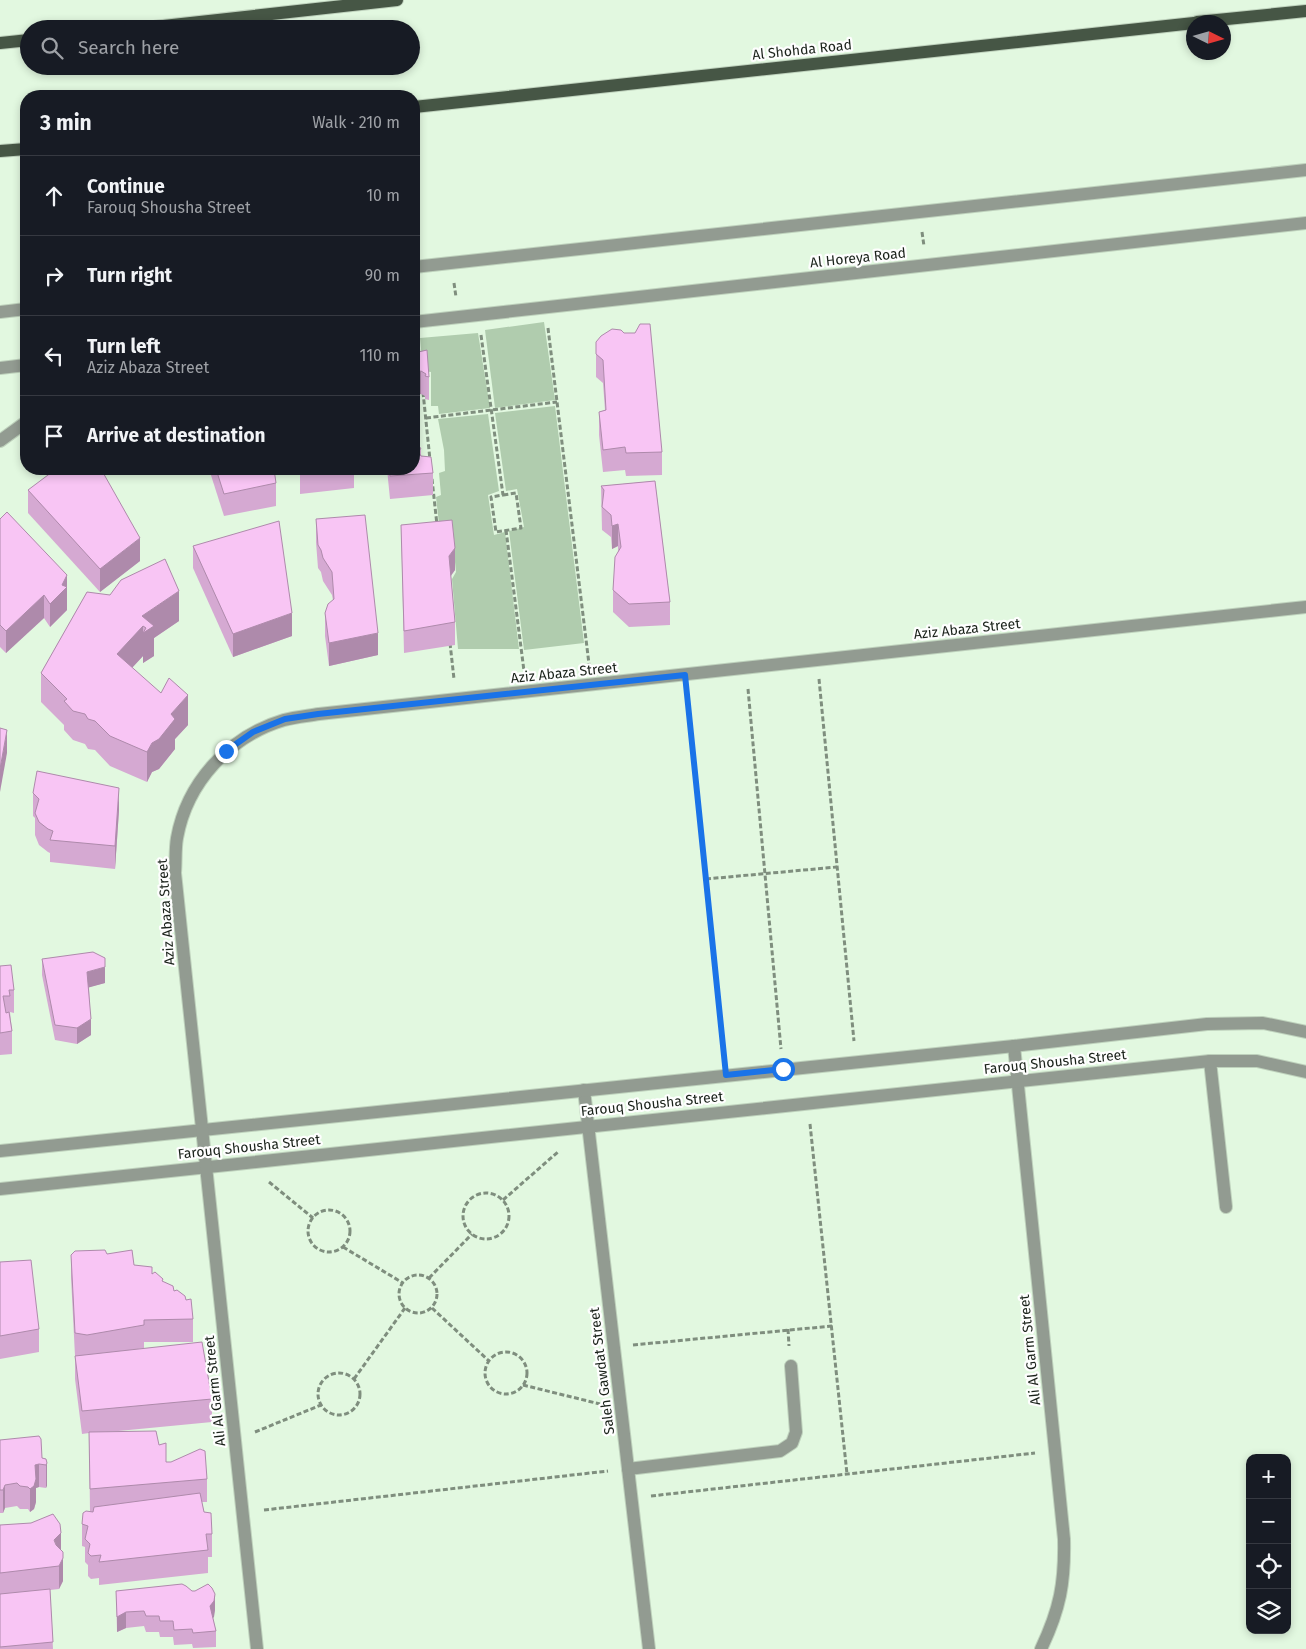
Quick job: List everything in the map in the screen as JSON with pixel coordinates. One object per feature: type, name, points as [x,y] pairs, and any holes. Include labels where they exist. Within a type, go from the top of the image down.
[{"type":"main road","points":[[217,20],[396,0]]},
{"type":"main road","name":"Al Shohda Road","points":[[1231,19],[1306,11]]},
{"type":"main road","name":"Al Shohda Road","points":[[420,106],[1186,24]]},
{"type":"main road","points":[[0,43],[20,41]]},
{"type":"main road","points":[[0,151],[20,149]]},
{"type":"street","points":[[420,266],[1306,170]]},
{"type":"street","name":"Al Horeya Road","points":[[420,321],[1306,223]]},
{"type":"street","points":[[0,312],[20,310]]},
{"type":"street","points":[[0,368],[20,366]]},
{"type":"street","points":[[0,441],[20,426]]},
{"type":"street","name":"Aziz Abaza Street","points":[[202,1130],[175,873],[177,839],[186,806],[203,776],[226,751],[253,732],[285,719],[1306,608]]},
{"type":"street","name":"Farouq Shousha Street","points":[[0,1151],[1014,1046],[1207,1024],[1263,1023],[1306,1032]]},
{"type":"street","name":"Ali Al Garm Street","points":[[1014,1046],[1064,1538],[1065,1567],[1061,1596],[1053,1624],[1041,1649]]},
{"type":"street","points":[[1210,1061],[1226,1207]]},
{"type":"street","name":"Farouq Shousha Street","points":[[0,1189],[1210,1061],[1258,1061],[1306,1072]]},
{"type":"street","name":"Saleh Gawdat Street","points":[[584,1090],[649,1649]]},
{"type":"street","name":"Ali Al Garm Street","points":[[202,1130],[257,1649]]},
{"type":"street","points":[[628,1469],[780,1451],[792,1443],[796,1432],[791,1366]]},
{"type":"path","points":[[920,212],[926,265]]},
{"type":"path","points":[[453,263],[457,317]]},
{"type":"path","points":[[546,308],[592,685]]},
{"type":"path","points":[[479,314],[504,495]]},
{"type":"path","points":[[423,391],[431,463]]},
{"type":"path","points":[[426,418],[557,402]]},
{"type":"path","points":[[432,472],[438,528]]},
{"type":"path","points":[[516,493],[521,528],[496,532],[491,497],[504,495],[516,493]]},
{"type":"path","points":[[506,530],[527,692]]},
{"type":"path","points":[[450,642],[456,700]]},
{"type":"path","points":[[818,660],[856,1062]]},
{"type":"path","points":[[746,668],[783,1069]]},
{"type":"path","points":[[685,675],[726,1075]]},
{"type":"path","points":[[706,879],[837,867]]},
{"type":"path","points":[[808,1103],[847,1474]]},
{"type":"path","points":[[503,1200],[560,1151]]},
{"type":"path","points":[[245,1162],[313,1218]]},
{"type":"path","points":[[489,1192],[503,1200],[508,1207],[510,1216],[504,1232],[488,1239],[472,1234],[466,1228],[463,1211],[466,1203],[472,1197],[480,1193],[489,1192]]},
{"type":"path","points":[[329,1210],[344,1216],[349,1224],[350,1233],[348,1241],[343,1247],[334,1252],[318,1249],[308,1234],[313,1218],[320,1212],[329,1210]]},
{"type":"path","points":[[429,1278],[472,1234]]},
{"type":"path","points":[[343,1247],[402,1283]]},
{"type":"path","points":[[420,1275],[429,1278],[435,1284],[438,1292],[432,1308],[418,1314],[411,1312],[405,1308],[399,1296],[402,1283],[410,1277],[420,1275]]},
{"type":"path","points":[[354,1379],[405,1308]]},
{"type":"path","points":[[432,1308],[489,1361]]},
{"type":"path","points":[[614,1347],[832,1326]]},
{"type":"path","points":[[499,1352],[516,1354],[526,1368],[527,1376],[523,1384],[517,1391],[508,1394],[500,1393],[492,1388],[484,1373],[486,1364],[489,1361],[499,1352]]},
{"type":"path","points":[[338,1372],[347,1374],[354,1379],[359,1387],[360,1395],[358,1404],[352,1411],[336,1415],[327,1411],[321,1405],[318,1396],[323,1380],[338,1372]]},
{"type":"path","points":[[523,1384],[622,1409]]},
{"type":"path","points":[[235,1440],[321,1405]]},
{"type":"path","points":[[632,1498],[1055,1451]]},
{"type":"path","points":[[242,1512],[628,1469]]},
{"type":"green space","points":[[544,322],[555,400],[495,408],[485,330]]},
{"type":"green space","points":[[478,333],[490,408],[439,414],[438,406],[431,406],[431,372],[423,371],[420,338]]},
{"type":"green space","points":[[555,406],[584,643],[524,650],[509,531],[524,527],[517,489],[506,491],[495,413]]},
{"type":"green space","points":[[488,414],[499,491],[488,495],[494,535],[505,532],[519,649],[458,649],[452,579],[456,572],[453,542],[440,533],[436,497],[441,495],[439,473],[445,471],[444,450],[438,419]]},
{"type":"building","points":[[640,324],[650,324],[662,452],[626,453],[625,447],[603,450],[599,412],[606,410],[603,360],[596,354],[596,342],[601,336],[612,329],[621,330],[624,333],[635,333]]},
{"type":"building","points":[[427,350],[429,377],[420,371],[420,352]]},
{"type":"building","points":[[420,454],[431,457],[433,473],[420,474]]},
{"type":"building","points":[[48,475],[104,475],[140,538],[100,569],[28,490]]},
{"type":"building","points":[[218,475],[275,475],[276,483],[224,494]]},
{"type":"building","points":[[655,481],[670,602],[629,604],[613,590],[615,557],[621,547],[618,524],[612,526],[611,515],[602,507],[604,490],[601,486]]},
{"type":"building","points":[[7,512],[67,575],[62,585],[67,587],[50,604],[44,595],[6,631],[0,625],[0,519]]},
{"type":"building","points":[[365,515],[378,633],[329,643],[325,613],[328,604],[334,599],[332,572],[323,558],[318,545],[316,519]]},
{"type":"building","points":[[452,520],[455,548],[449,556],[455,622],[404,631],[401,525]]},
{"type":"building","points":[[279,521],[292,613],[233,634],[193,546]]},
{"type":"building","points":[[165,559],[179,591],[142,616],[154,626],[143,633],[146,628],[143,626],[117,654],[161,693],[169,678],[188,695],[171,714],[175,719],[159,739],[152,743],[147,752],[110,736],[95,721],[88,719],[85,714],[73,711],[64,701],[67,699],[41,673],[87,592],[110,595],[121,580]]},
{"type":"building","points":[[0,728],[7,730],[0,769]]},
{"type":"building","points":[[37,771],[119,788],[115,846],[50,840],[53,831],[39,822],[35,813],[39,799],[33,793]]},
{"type":"building","points":[[93,952],[105,958],[105,967],[87,972],[91,1019],[77,1028],[55,1025],[42,959]]},
{"type":"building","points":[[11,965],[14,990],[9,990],[10,996],[3,996],[6,1013],[9,1012],[12,1031],[0,1033],[0,966]]},
{"type":"building","points":[[105,1250],[107,1254],[132,1250],[134,1265],[152,1267],[152,1274],[155,1272],[163,1279],[162,1281],[173,1286],[174,1291],[177,1290],[185,1296],[186,1300],[191,1299],[193,1319],[144,1320],[144,1325],[87,1335],[75,1333],[71,1255],[75,1251]]},
{"type":"building","points":[[31,1260],[39,1329],[0,1336],[0,1262]]},
{"type":"building","points":[[202,1342],[212,1399],[82,1411],[75,1356]]},
{"type":"building","points":[[156,1431],[159,1445],[166,1443],[166,1462],[171,1462],[200,1449],[205,1451],[207,1479],[90,1489],[89,1432]]},
{"type":"building","points":[[39,1436],[41,1439],[42,1458],[46,1459],[47,1463],[46,1465],[35,1465],[36,1479],[34,1486],[30,1489],[17,1483],[5,1485],[3,1490],[0,1490],[0,1440]]},
{"type":"building","points":[[200,1493],[204,1512],[211,1513],[212,1534],[206,1534],[208,1550],[99,1562],[101,1555],[91,1556],[88,1553],[90,1544],[85,1539],[88,1526],[82,1524],[83,1513],[86,1511],[93,1512],[94,1507]]},
{"type":"building","points":[[53,1514],[60,1524],[61,1533],[54,1540],[63,1552],[63,1558],[59,1566],[0,1573],[0,1525],[31,1523]]},
{"type":"building","points":[[182,1584],[192,1591],[208,1584],[212,1588],[215,1594],[214,1601],[210,1606],[216,1631],[193,1633],[192,1629],[174,1630],[173,1621],[160,1621],[159,1616],[146,1616],[144,1611],[126,1612],[117,1617],[116,1591]]},
{"type":"building","points":[[50,1589],[53,1642],[0,1647],[0,1594]]},
{"type":"route","points":[[226,751],[253,732],[285,719],[685,675],[726,1075],[783,1069]]}]
